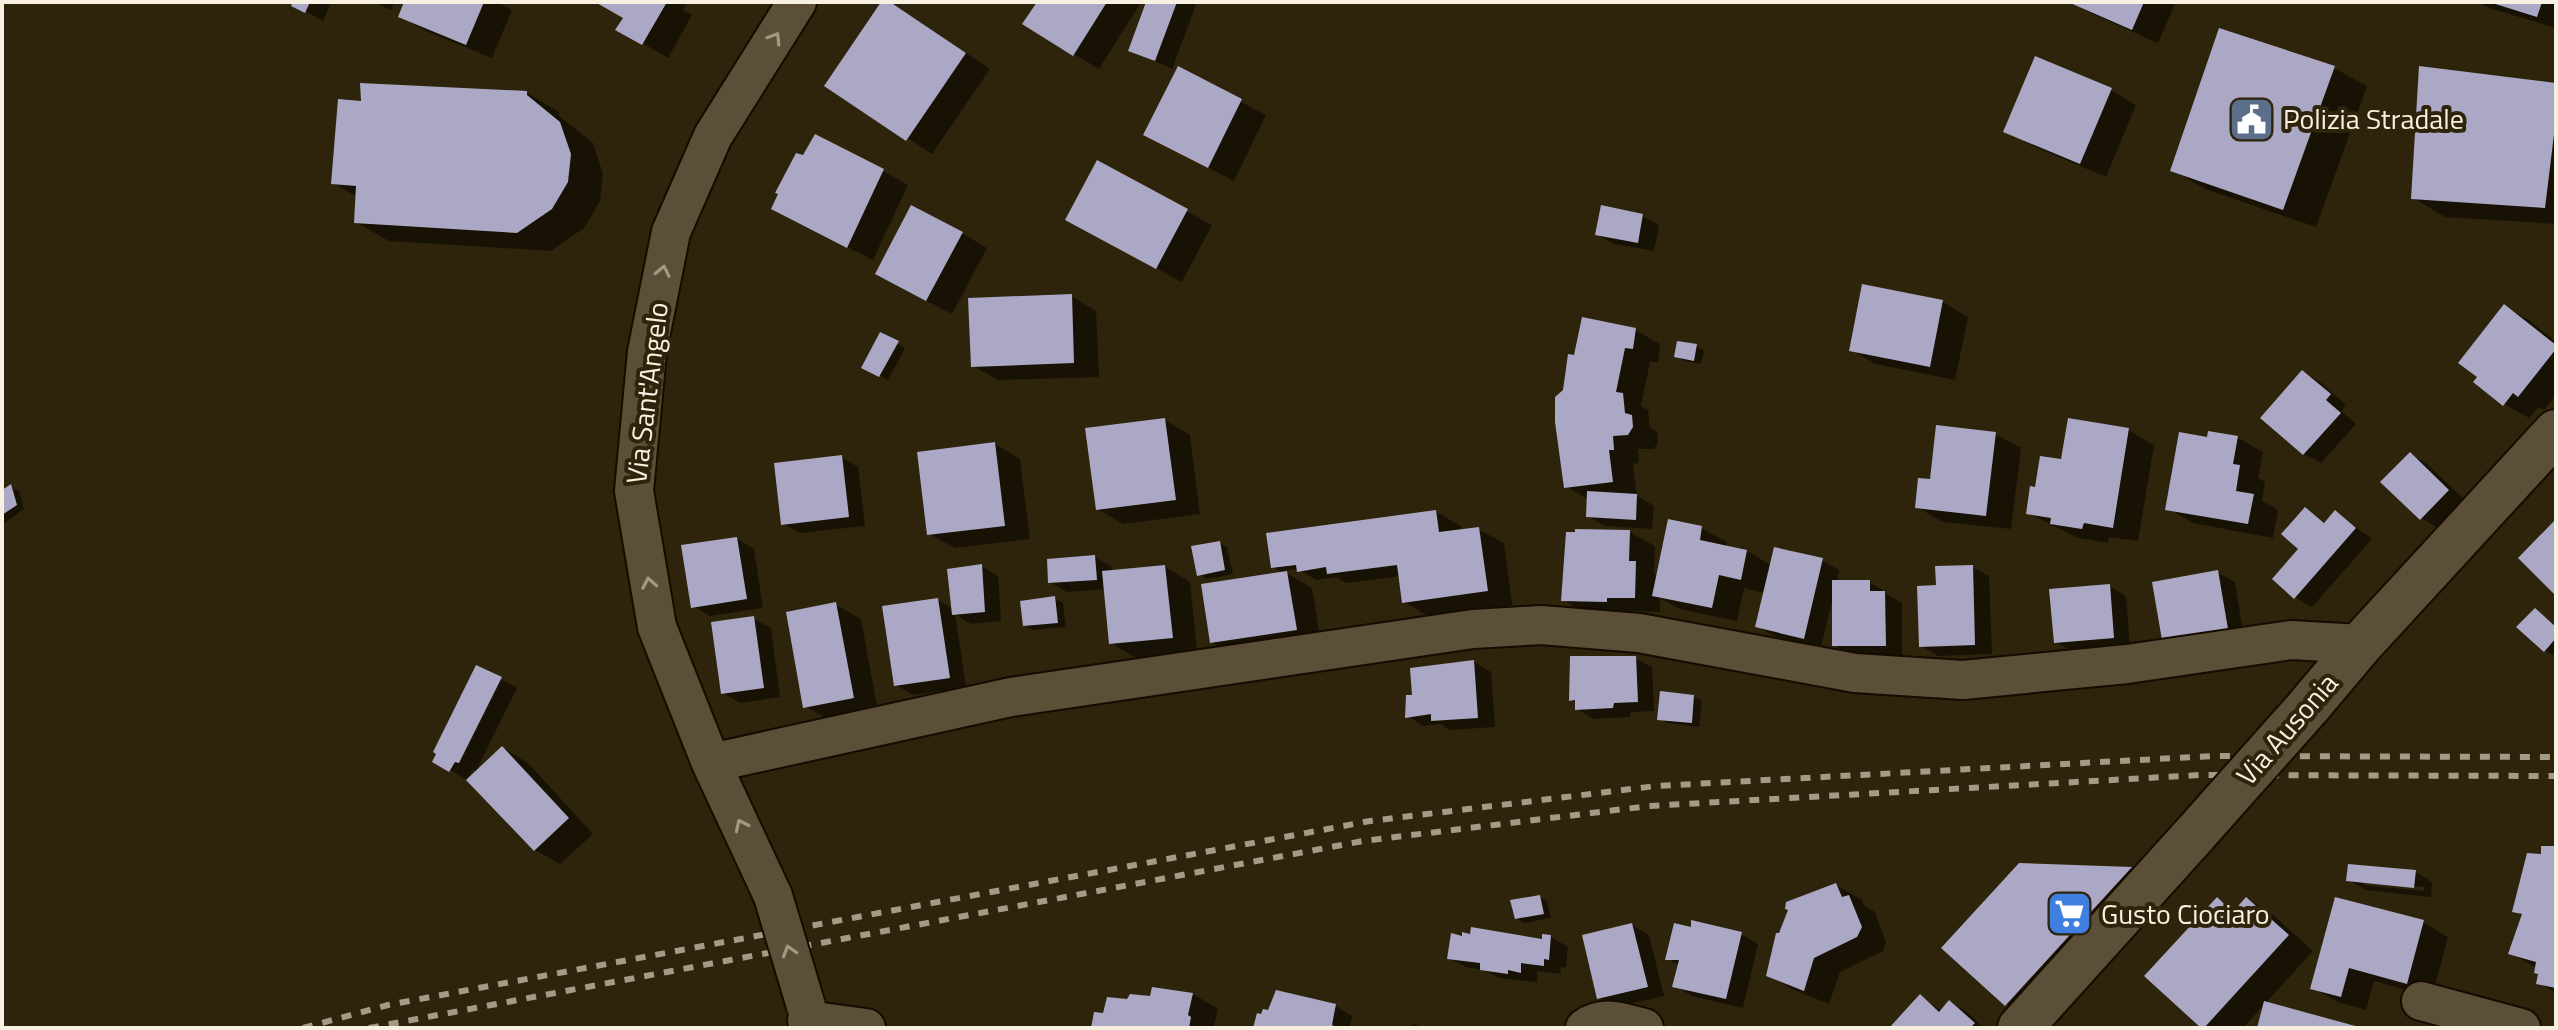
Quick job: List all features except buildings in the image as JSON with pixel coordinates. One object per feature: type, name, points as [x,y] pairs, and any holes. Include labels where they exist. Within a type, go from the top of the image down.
[{"type":"street","name":"Via Sant'Angelo","points":[[797,2],[713,136],[671,232],[647,352],[634,491],[657,627],[711,763],[773,896],[807,1018]]},
{"type":"street","name":"Via Ausonia","points":[[2020,1028],[2361,644],[2556,432]]},
{"type":"street","points":[[711,763],[1011,697],[1473,629],[1541,625],[1639,633],[1855,673],[1963,680],[2127,664],[2291,640],[2361,644]]},
{"type":"street","points":[[2421,1001],[2521,1028]]},
{"type":"street","points":[[807,1018],[866,1028]]},
{"type":"street","points":[[1585,1028],[1595,1021],[1608,1019],[1644,1028]]},
{"type":"railway","points":[[303,1028],[388,1005],[1370,821],[1656,786],[2213,756],[2556,757]]},
{"type":"railway","points":[[369,1028],[1363,841],[1649,806],[2200,775],[2556,776]]},
{"type":"place","name":"Polizia Stradale","points":[[2252,119]]},
{"type":"place","name":"Gusto Ciociaro","points":[[2070,914]]}]
